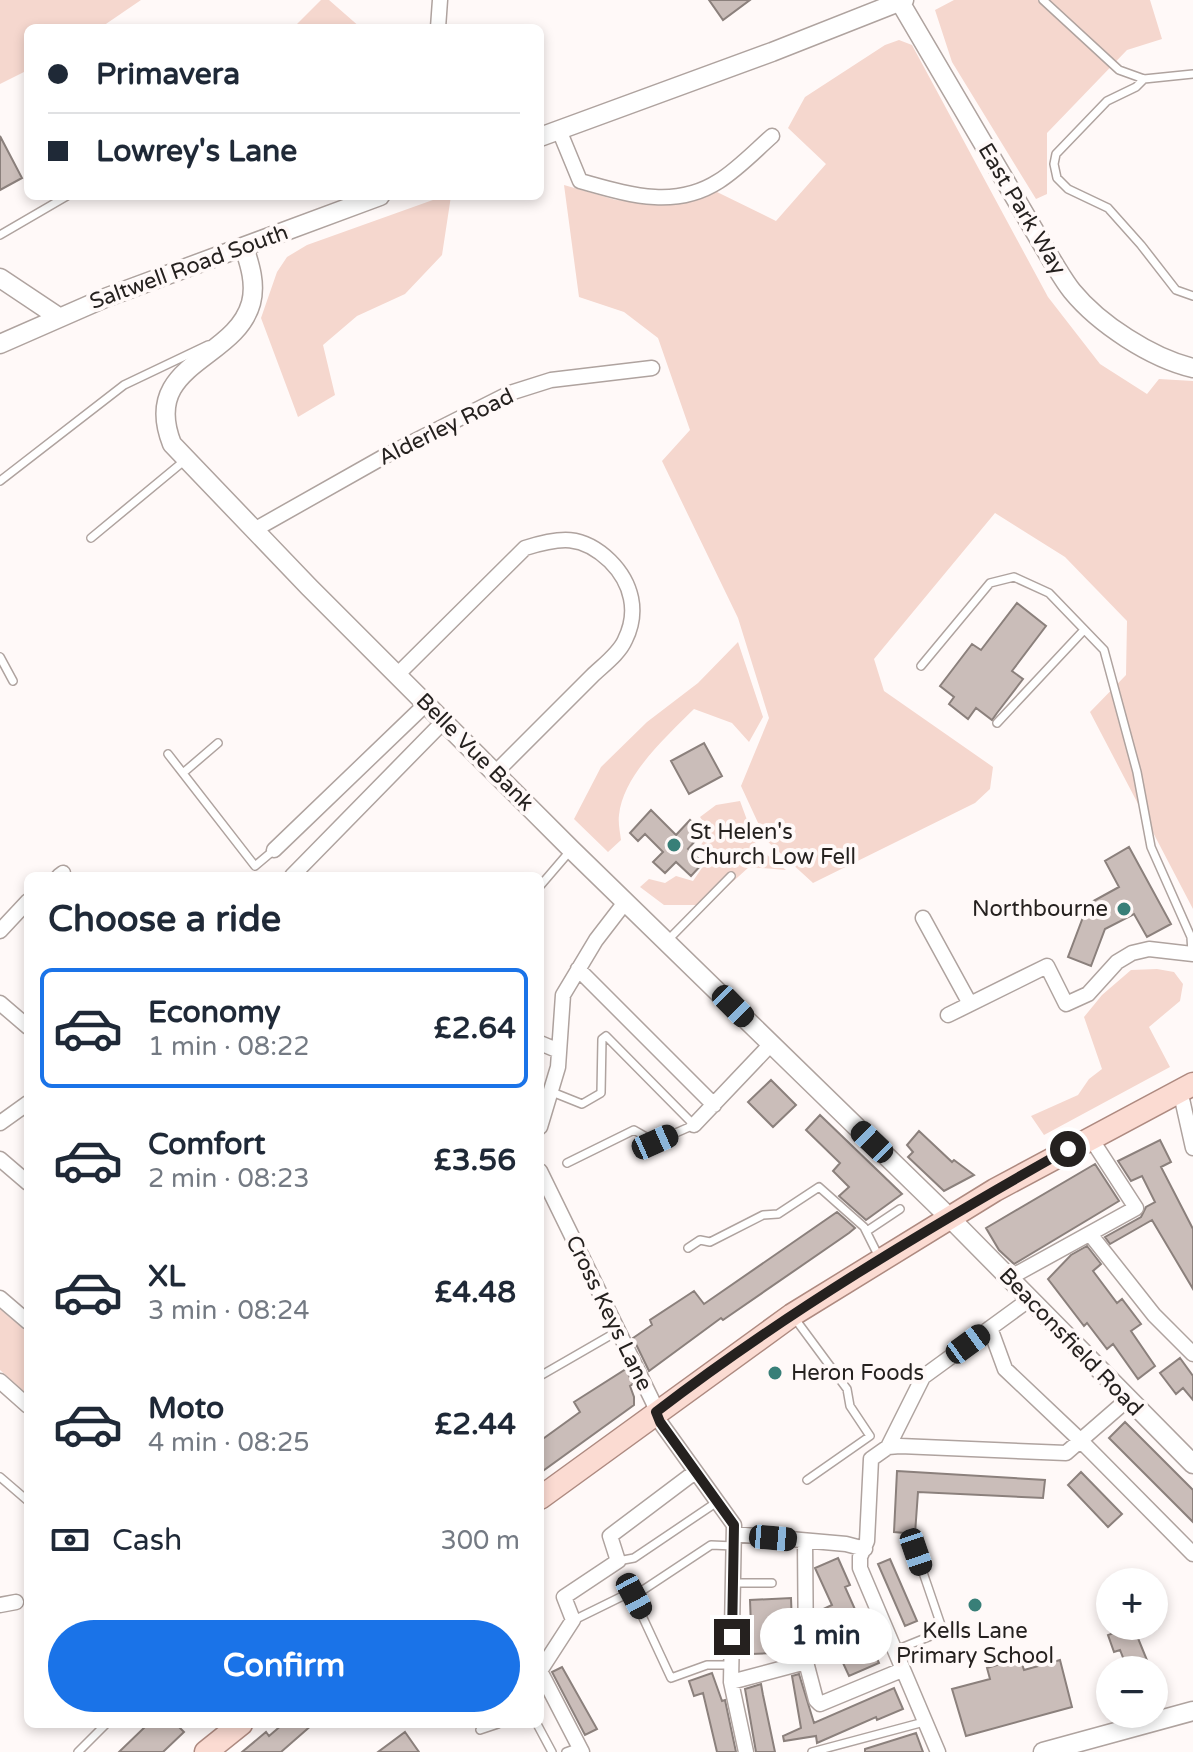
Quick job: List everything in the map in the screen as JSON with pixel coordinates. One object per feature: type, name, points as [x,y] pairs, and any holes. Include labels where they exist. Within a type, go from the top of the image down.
[{"type":"main road","points":[[544,1495],[792,1315],[950,1218],[1090,1137],[1186,1087]]},
{"type":"main road","points":[[206,1752],[236,1728]]},
{"type":"street","points":[[438,24],[440,0]]},
{"type":"street","points":[[544,136],[894,2]]},
{"type":"street","name":"East Park Way","points":[[894,2],[1072,291],[1094,312],[1145,348],[1193,368]]},
{"type":"street","points":[[559,130],[580,181],[629,195],[663,199],[702,191],[721,180],[772,136]]},
{"type":"street","name":"Saltwell Road South","points":[[0,344],[57,316],[369,200]]},
{"type":"street","name":"Belle Vue Bank","points":[[244,247],[252,275],[250,305],[229,335],[169,391],[164,409],[165,427],[172,444],[571,849],[950,1218]]},
{"type":"street","points":[[0,278],[57,316]]},
{"type":"street","name":"Alderley Road","points":[[254,530],[385,456],[510,393],[551,380],[652,368]]},
{"type":"street","points":[[398,674],[525,548],[550,540],[568,539],[587,544],[614,565],[629,587],[633,609],[624,643],[495,773]]},
{"type":"street","points":[[274,850],[427,703]]},
{"type":"street","points":[[296,872],[444,721]]},
{"type":"street","points":[[544,1115],[552,1092],[559,1051],[563,995],[626,901]]},
{"type":"street","points":[[0,931],[24,905]]},
{"type":"street","points":[[923,918],[969,1002]]},
{"type":"street","points":[[948,1015],[1047,966],[1066,1004],[1088,994],[1117,962],[1132,953],[1149,949],[1193,953]]},
{"type":"street","points":[[578,969],[714,1105]]},
{"type":"street","points":[[0,1003],[24,1024]]},
{"type":"street","points":[[694,1125],[771,1044]]},
{"type":"street","points":[[544,1045],[559,1051]]},
{"type":"street","points":[[1186,1087],[1193,1148]]},
{"type":"street","points":[[0,1123],[24,1106]]},
{"type":"street","points":[[1009,1278],[1136,1208],[1090,1137]]},
{"type":"street","points":[[0,1159],[24,1180]]},
{"type":"street","name":"Cross Keys Lane","points":[[544,1179],[660,1422],[734,1525],[734,1540]]},
{"type":"street","name":"Beaconsfield Road","points":[[950,1218],[1193,1464]]},
{"type":"street","points":[[1090,1234],[1154,1315],[1193,1354]]},
{"type":"street","points":[[0,1298],[24,1319]]},
{"type":"street","points":[[938,1752],[860,1568],[860,1557],[865,1549],[871,1459],[888,1447],[923,1377],[1030,1299]]},
{"type":"street","points":[[990,1328],[1005,1369],[1193,1554]]},
{"type":"street","points":[[0,1381],[24,1402]]},
{"type":"street","points":[[888,1447],[1058,1453],[1073,1449],[1127,1400]]},
{"type":"street","points":[[544,1665],[573,1620],[564,1597],[618,1561],[610,1536],[695,1472]]},
{"type":"street","points":[[746,1752],[731,1682],[734,1540],[805,1541],[865,1549]]},
{"type":"street","points":[[805,1541],[806,1662],[816,1700],[820,1704],[902,1670]]},
{"type":"street","points":[[0,1605],[16,1602]]},
{"type":"street","points":[[731,1682],[806,1662]]},
{"type":"street","points":[[544,1680],[576,1750]]},
{"type":"street","points":[[1052,1751],[1193,1711]]},
{"type":"lane","points":[[1043,0],[1119,70],[1144,79],[1193,74]]},
{"type":"lane","points":[[1144,79],[1136,87],[1107,101],[1056,154],[1054,164],[1057,178],[1068,189],[1108,208],[1176,290],[1193,296]]},
{"type":"lane","points":[[0,235],[53,200]]},
{"type":"lane","points":[[0,481],[124,385],[229,335]]},
{"type":"lane","points":[[91,538],[186,460]]},
{"type":"lane","points":[[921,666],[990,583],[1014,577],[1049,593],[1104,650],[1137,772],[1151,847],[1191,937],[1193,953]]},
{"type":"lane","points":[[997,723],[1084,630]]},
{"type":"lane","points":[[0,657],[13,681]]},
{"type":"lane","points":[[183,773],[218,743]]},
{"type":"lane","points":[[168,754],[255,866],[274,850]]},
{"type":"lane","points":[[544,881],[571,849]]},
{"type":"lane","points":[[667,941],[731,876]]},
{"type":"lane","points":[[552,1092],[582,1104],[601,1093],[602,1039],[606,1036],[694,1125],[655,1142],[634,1130],[567,1163]]},
{"type":"lane","points":[[688,1248],[700,1240],[710,1242],[763,1215],[778,1214],[819,1187],[867,1231],[881,1259]]},
{"type":"lane","points":[[867,1231],[900,1209]]},
{"type":"lane","points":[[792,1315],[847,1389],[850,1406],[870,1436],[807,1480]]},
{"type":"lane","points":[[544,1374],[618,1331]]},
{"type":"lane","points":[[0,1477],[24,1498]]},
{"type":"lane","points":[[618,1561],[634,1558],[717,1502]]},
{"type":"lane","points":[[634,1596],[711,1545],[734,1540]]},
{"type":"lane","points":[[894,1651],[943,1631],[916,1552]]},
{"type":"lane","points":[[734,1583],[772,1583]]},
{"type":"lane","points":[[573,1620],[631,1592],[671,1678],[707,1665],[731,1665]]},
{"type":"lane","points":[[812,1752],[924,1722]]},
{"type":"lane","points":[[78,1752],[102,1728]]},
{"type":"lane","points":[[480,1730],[486,1728]]},
{"type":"lane","points":[[539,1728],[552,1752]]},
{"type":"shaded area","points":[[0,0],[141,0],[106,24],[24,24],[24,72],[0,84]]},
{"type":"shaded area","points":[[321,0],[329,0],[356,24],[297,24]]},
{"type":"shaded area","points":[[954,0],[1150,0],[1162,39],[1127,50],[1047,133],[1047,194],[1036,199],[952,62],[935,10]]},
{"type":"shaded area","points":[[899,40],[912,45],[1048,297],[1100,364],[1147,394],[1159,379],[1193,381],[1193,909],[1090,712],[1126,675],[1127,621],[1065,557],[995,513],[874,659],[884,691],[993,767],[990,789],[975,803],[813,883],[766,840],[741,786],[769,718],[738,618],[662,461],[690,430],[658,338],[624,312],[579,297],[564,185],[616,200],[670,204],[717,192],[776,221],[826,164],[788,128],[805,97],[885,45]]},
{"type":"shaded area","points":[[433,200],[450,200],[442,255],[405,294],[357,316],[323,345],[335,395],[298,417],[261,318],[277,272],[287,257],[307,245]]},
{"type":"shaded area","points":[[738,642],[763,717],[749,742],[732,723],[694,709],[637,771],[622,800],[619,815],[621,840],[608,852],[574,819],[601,767],[647,722],[698,683]]},
{"type":"shaded area","points":[[740,801],[757,847],[786,870],[749,867],[707,905],[664,905],[640,887],[649,879],[665,883],[676,876],[693,881],[708,859],[700,846],[710,832],[700,817],[716,805]]},
{"type":"shaded area","points":[[1131,970],[1174,972],[1183,984],[1180,1001],[1149,1027],[1170,1067],[1044,1135],[1031,1116],[1078,1095],[1089,1079],[1102,1069],[1084,1017],[1102,995]]},
{"type":"shaded area","points":[[0,1309],[24,1330],[24,1391],[0,1370]]},
{"type":"building","points":[[709,0],[750,0],[723,20]]},
{"type":"building","points":[[0,136],[22,178],[0,190]]},
{"type":"building","points":[[1017,603],[1046,626],[1012,671],[1023,679],[992,720],[976,708],[968,719],[949,704],[954,697],[940,686],[972,644],[981,650]]},
{"type":"building","points":[[704,743],[722,776],[689,794],[671,761]]},
{"type":"building","name":"St Helen's Church Low Fell","points":[[651,810],[676,835],[690,820],[703,832],[688,849],[703,863],[691,876],[676,862],[665,873],[653,862],[663,852],[645,834],[638,841],[630,833]]},
{"type":"building","name":"Northbourne","points":[[1129,847],[1171,924],[1147,937],[1134,914],[1105,929],[1091,966],[1068,957],[1088,904],[1119,887],[1105,861]]},
{"type":"building","points":[[771,1080],[796,1105],[773,1127],[748,1102]]},
{"type":"building","points":[[820,1115],[902,1194],[866,1220],[839,1196],[849,1187],[833,1171],[840,1163],[806,1130]]},
{"type":"building","points":[[919,1131],[952,1162],[954,1160],[974,1175],[944,1191],[908,1157],[913,1152],[907,1145]]},
{"type":"building","points":[[1160,1140],[1171,1162],[1161,1167],[1193,1229],[1193,1289],[1152,1220],[1110,1244],[1105,1237],[1141,1217],[1146,1207],[1155,1202],[1142,1176],[1131,1181],[1118,1161]]},
{"type":"building","points":[[1095,1164],[1119,1201],[1014,1264],[999,1250],[986,1228]]},
{"type":"building","points":[[837,1212],[855,1228],[723,1320],[721,1318],[649,1371],[633,1338],[652,1325],[650,1320],[694,1291],[704,1304]]},
{"type":"building","points":[[1087,1246],[1101,1264],[1093,1271],[1117,1303],[1122,1299],[1141,1324],[1131,1331],[1155,1366],[1138,1379],[1113,1344],[1107,1349],[1087,1323],[1084,1326],[1048,1279],[1071,1255]]},
{"type":"building","points":[[1180,1358],[1193,1376],[1193,1400],[1183,1388],[1176,1394],[1160,1373]]},
{"type":"building","points":[[626,1369],[633,1384],[630,1386],[634,1405],[544,1470],[544,1438],[580,1412],[574,1402]]},
{"type":"building","points":[[1125,1422],[1193,1490],[1193,1522],[1109,1438]]},
{"type":"building","points":[[897,1471],[1045,1480],[1043,1498],[918,1492],[915,1534],[894,1532]]},
{"type":"building","points":[[1081,1472],[1122,1514],[1108,1527],[1068,1485]]},
{"type":"building","points":[[838,1558],[850,1585],[845,1587],[879,1663],[849,1676],[819,1611],[832,1605],[815,1568]]},
{"type":"building","points":[[890,1559],[917,1621],[905,1626],[878,1564]]},
{"type":"building","points":[[791,1598],[793,1652],[752,1654],[750,1600]]},
{"type":"building","points":[[1110,1640],[1139,1640],[1145,1656],[1122,1656],[1120,1650],[1114,1652]]},
{"type":"building","points":[[1020,1658],[1024,1670],[1060,1660],[1072,1707],[966,1736],[952,1689],[990,1679],[987,1668]]},
{"type":"building","points":[[562,1667],[597,1729],[585,1735],[552,1672]]},
{"type":"building","points":[[712,1673],[722,1701],[725,1700],[736,1752],[717,1752],[703,1693],[694,1696],[689,1681]]},
{"type":"building","points":[[799,1674],[814,1723],[894,1688],[903,1709],[877,1720],[876,1717],[817,1743],[816,1736],[784,1741],[783,1736],[801,1728],[792,1676]]},
{"type":"building","points":[[761,1684],[775,1752],[756,1752],[745,1689]]},
{"type":"building","points":[[144,1728],[180,1728],[184,1732],[163,1752],[119,1752]]},
{"type":"building","points":[[278,1728],[308,1728],[281,1752],[242,1752],[266,1732],[269,1736]]},
{"type":"building","points":[[405,1732],[419,1752],[378,1752]]},
{"type":"building","points":[[916,1733],[923,1752],[865,1752],[865,1749]]},
{"type":"place","name":"St Helen's Church Low Fell","points":[[674,845]]},
{"type":"place","name":"Northbourne","points":[[1124,909]]},
{"type":"place","name":"Heron Foods","points":[[775,1373]]},
{"type":"place","name":"Kells Lane Primary School","points":[[975,1605]]},
{"type":"route","points":[[732,1637],[734,1525],[656,1412],[792,1315],[995,1190],[1068,1149]]}]
